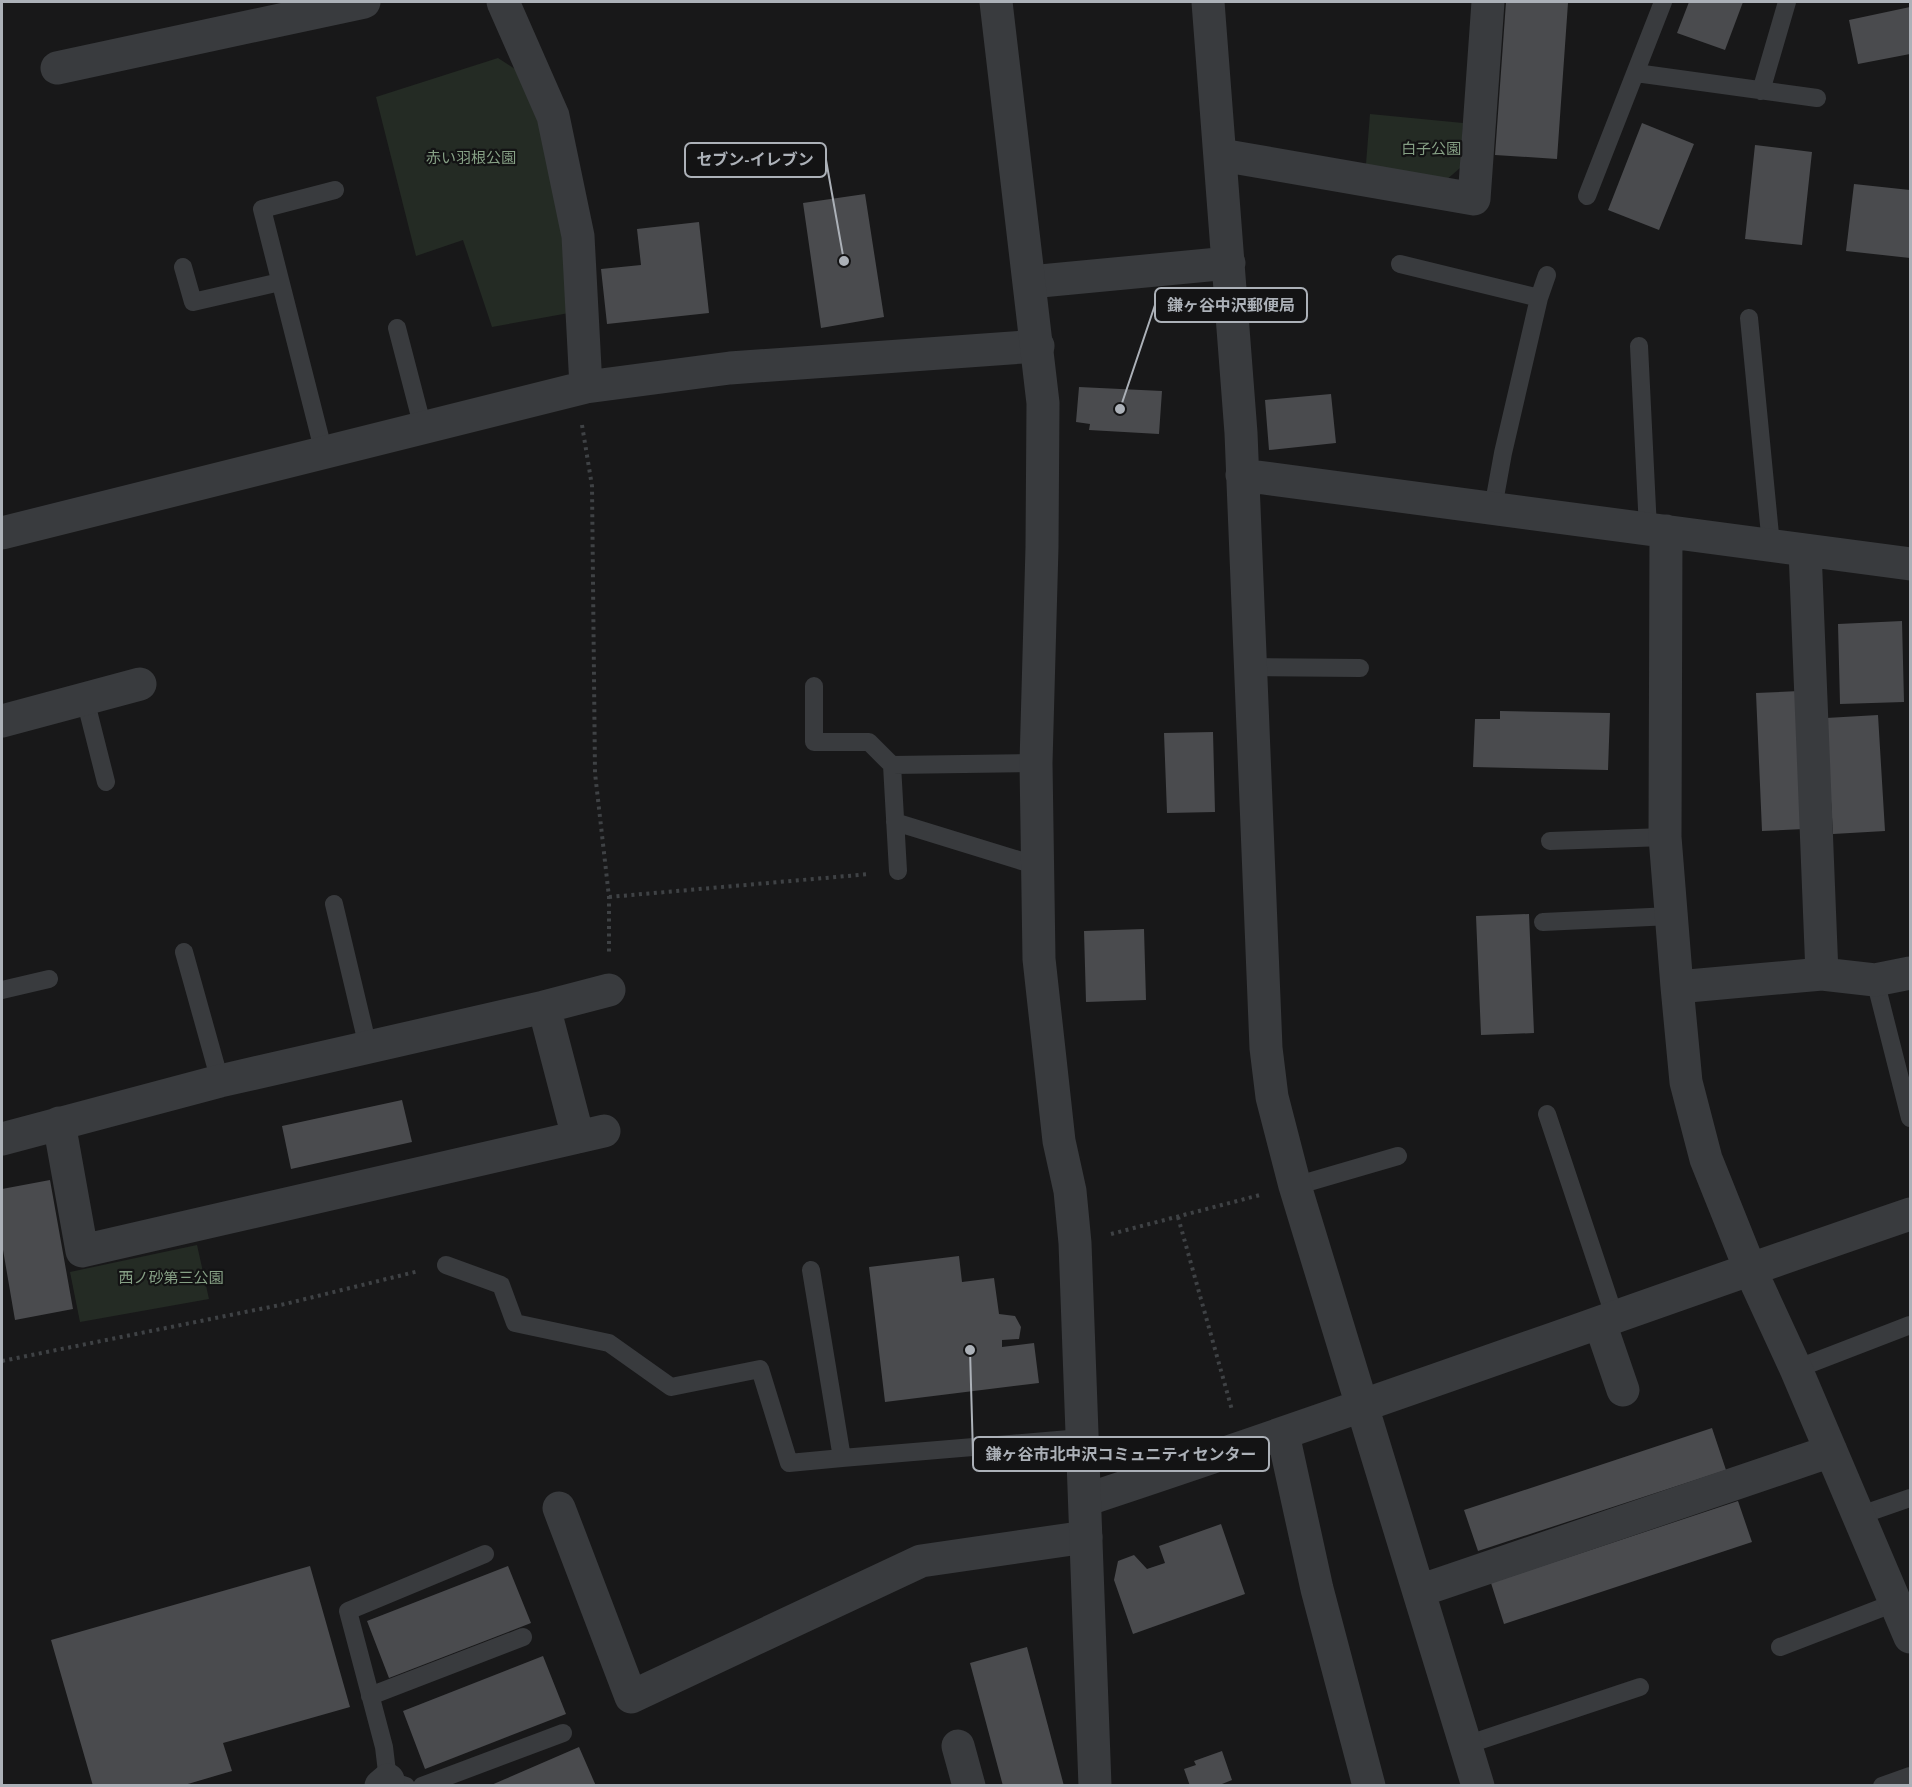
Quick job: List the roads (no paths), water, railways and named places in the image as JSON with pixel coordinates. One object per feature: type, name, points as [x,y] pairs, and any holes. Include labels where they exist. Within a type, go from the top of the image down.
[{"type":"street","points":[[57,68],[364,2]]},
{"type":"street","points":[[503,2],[553,116],[578,236],[586,387]]},
{"type":"street","points":[[996,2],[1043,403],[1036,763],[1039,959],[1059,1141],[1070,1191],[1075,1243],[1095,1785]]},
{"type":"street","points":[[1208,2],[1241,433],[1266,1048],[1272,1097],[1295,1186],[1478,1785]]},
{"type":"street","points":[[1221,155],[1474,199],[1488,2]]},
{"type":"street","points":[[1030,282],[1229,263]]},
{"type":"street","points":[[2,533],[586,387],[730,368],[1038,346]]},
{"type":"street","points":[[1242,475],[1911,564]]},
{"type":"street","points":[[1657,530],[1665,837],[1686,1082],[1706,1159],[1750,1269],[1796,1369],[1858,1516],[1903,1600],[1911,1637]]},
{"type":"street","points":[[1805,550],[1822,974]]},
{"type":"street","points":[[2,721],[140,684]]},
{"type":"street","points":[[1677,987],[1822,974],[1875,980],[1911,974]]},
{"type":"street","points":[[2,1139],[220,1081],[609,990]]},
{"type":"street","points":[[59,1124],[82,1251],[591,1134],[544,1007]]},
{"type":"street","points":[[1085,1500],[1363,1407],[1911,1214]]},
{"type":"street","points":[[1607,1320],[1623,1390]]},
{"type":"street","points":[[1283,1434],[1317,1589],[1369,1785]]},
{"type":"street","points":[[1419,1591],[1831,1451]]},
{"type":"street","points":[[559,1508],[631,1697],[921,1561],[1086,1537]]},
{"type":"street","points":[[958,1746],[969,1785]]},
{"type":"lane","points":[[1587,196],[1663,2]]},
{"type":"lane","points":[[1761,92],[1787,2]]},
{"type":"lane","points":[[1636,73],[1817,98]]},
{"type":"lane","points":[[324,453],[262,209],[334,190]]},
{"type":"lane","points":[[1400,264],[1539,298]]},
{"type":"lane","points":[[183,267],[193,302],[280,282]]},
{"type":"lane","points":[[1493,508],[1503,453],[1539,298],[1547,275]]},
{"type":"lane","points":[[1749,318],[1771,545]]},
{"type":"lane","points":[[397,328],[423,428]]},
{"type":"lane","points":[[1639,346],[1657,530]]},
{"type":"lane","points":[[1252,668],[1360,668]]},
{"type":"lane","points":[[814,686],[814,742],[869,742],[892,765],[898,871]]},
{"type":"lane","points":[[85,699],[106,782]]},
{"type":"lane","points":[[892,765],[1036,763]]},
{"type":"lane","points":[[895,822],[1038,866]]},
{"type":"lane","points":[[1550,842],[1665,837]]},
{"type":"lane","points":[[334,904],[368,1047]]},
{"type":"lane","points":[[1542,922],[1671,916]]},
{"type":"lane","points":[[184,952],[220,1081]]},
{"type":"lane","points":[[2,990],[49,979]]},
{"type":"lane","points":[[1875,980],[1911,1119]]},
{"type":"lane","points":[[1547,1114],[1607,1320]]},
{"type":"lane","points":[[1295,1186],[1398,1156]]},
{"type":"lane","points":[[446,1265],[501,1285],[515,1323],[609,1343],[671,1387],[760,1369],[789,1463],[1081,1438]]},
{"type":"lane","points":[[811,1270],[842,1458]]},
{"type":"lane","points":[[1796,1369],[1911,1325]]},
{"type":"lane","points":[[1858,1516],[1911,1498]]},
{"type":"lane","points":[[391,1784],[384,1748],[348,1611],[485,1554]]},
{"type":"lane","points":[[1780,1647],[1903,1600]]},
{"type":"lane","points":[[370,1696],[524,1637]]},
{"type":"lane","points":[[1466,1745],[1640,1687]]},
{"type":"lane","points":[[422,1785],[563,1733]]},
{"type":"lane","points":[[1882,1785],[1911,1776]]},
{"type":"place","name":"セブン-イレブン","points":[[844,261]]},
{"type":"place","name":"鎌ヶ谷中沢郵便局","points":[[1120,409]]},
{"type":"place","name":"鎌ヶ谷市北中沢コミュニティセンター","points":[[970,1350]]},
{"type":"park label","name":"白子公園","points":[[1431,149]]},
{"type":"park label","name":"赤い羽根公園","points":[[471,158]]},
{"type":"park label","name":"西ノ砂第三公園","points":[[171,1278]]}]
